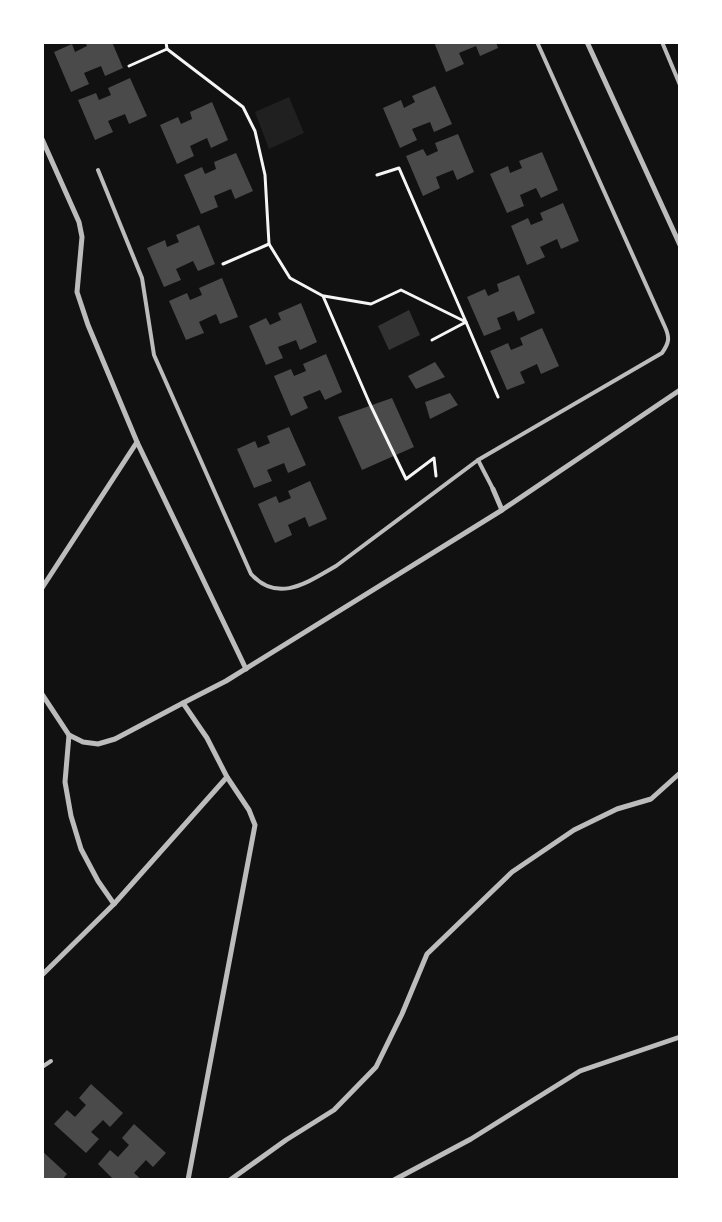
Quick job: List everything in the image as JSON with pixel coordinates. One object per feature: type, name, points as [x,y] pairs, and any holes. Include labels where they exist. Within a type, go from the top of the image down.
[{"type":"street","points":[[587,42],[680,245]]},
{"type":"street","points":[[42,139],[79,222],[82,237],[77,292],[88,325],[138,442],[246,669]]},
{"type":"street","points":[[42,694],[69,735],[83,742],[98,744],[115,739],[246,669],[502,510],[680,390]]},
{"type":"street","points":[[42,588],[138,442]]},
{"type":"street","points":[[493,489],[502,510]]},
{"type":"street","points":[[183,704],[207,738],[227,777],[249,810],[255,824],[188,1180]]},
{"type":"street","points":[[69,735],[65,782],[71,816],[81,849],[98,882],[114,904]]},
{"type":"street","points":[[230,1180],[286,1140],[334,1110],[376,1067],[402,1014],[427,954],[512,872],[574,830],[617,809],[651,799],[680,773]]},
{"type":"street","points":[[42,975],[114,904],[227,777]]},
{"type":"street","points":[[394,1180],[471,1140],[580,1071],[680,1037]]},
{"type":"lane","points":[[98,170],[142,278],[154,356],[251,574],[259,582],[276,589],[293,588],[310,581],[336,566],[478,460],[662,353],[668,344],[669,336],[537,42]]},
{"type":"lane","points":[[662,42],[680,84]]},
{"type":"lane","points":[[478,460],[493,489]]},
{"type":"lane","points":[[42,1067],[51,1061]]},
{"type":"path","points":[[166,42],[167,49],[243,107],[255,131],[265,175],[269,244],[290,278],[323,296],[371,304],[401,290],[466,322]]},
{"type":"path","points":[[130,66],[167,49]]},
{"type":"path","points":[[377,175],[399,168],[498,397]]},
{"type":"path","points":[[224,264],[269,244]]},
{"type":"path","points":[[323,296],[369,402],[406,480],[434,458],[438,490]]},
{"type":"path","points":[[432,340],[466,322]]},
{"type":"shaded area","points":[[289,97],[304,133],[269,149],[255,112]]},
{"type":"shaded area","points":[[409,310],[420,335],[389,350],[378,326]]},
{"type":"building","points":[[85,42],[112,42],[123,68],[105,76],[101,66],[84,73],[89,84],[71,92],[54,52],[72,44],[75,52],[87,46]]},
{"type":"building","points":[[434,42],[496,42],[498,48],[480,56],[476,46],[459,53],[464,64],[446,72]]},
{"type":"building","points":[[130,78],[147,116],[129,124],[125,114],[108,121],[113,132],[95,140],[78,100],[96,93],[99,100],[111,95],[108,88]]},
{"type":"building","points":[[435,86],[452,124],[434,132],[430,122],[412,129],[417,140],[400,148],[383,108],[401,100],[404,108],[415,102],[412,96]]},
{"type":"building","points":[[212,102],[228,140],[211,148],[207,138],[190,146],[194,156],[177,164],[160,125],[178,117],[181,124],[192,119],[190,112]]},
{"type":"building","points":[[458,134],[474,172],[457,180],[453,170],[436,177],[440,188],[423,196],[406,156],[423,149],[427,156],[438,151],[435,143]]},
{"type":"building","points":[[542,152],[558,190],[541,198],[536,188],[520,195],[524,206],[507,213],[490,174],[508,166],[510,173],[522,168],[519,161]]},
{"type":"building","points":[[236,153],[253,191],[235,199],[231,189],[214,196],[218,207],[201,214],[184,175],[202,167],[205,174],[216,169],[214,162]]},
{"type":"building","points":[[563,203],[579,241],[561,249],[557,239],[540,247],[545,257],[527,265],[511,226],[528,218],[531,225],[543,220],[540,213]]},
{"type":"building","points":[[199,225],[215,264],[198,271],[193,261],[176,269],[181,280],[164,287],[147,248],[165,240],[167,247],[179,242],[176,235]]},
{"type":"building","points":[[519,275],[535,313],[518,321],[514,311],[497,318],[501,329],[484,336],[467,297],[485,289],[488,296],[499,291],[497,284]]},
{"type":"building","points":[[222,278],[238,317],[220,324],[216,314],[199,322],[204,333],[186,340],[169,301],[187,293],[190,300],[202,295],[199,288]]},
{"type":"building","points":[[301,303],[317,342],[300,350],[296,340],[278,347],[283,358],[266,365],[249,326],[266,318],[270,325],[281,320],[278,313]]},
{"type":"building","points":[[542,328],[559,366],[541,374],[537,364],[520,372],[525,383],[507,390],[490,351],[508,343],[511,350],[523,345],[520,338]]},
{"type":"building","points":[[326,354],[342,392],[325,400],[320,390],[303,397],[308,408],[291,416],[274,376],[291,369],[294,376],[306,371],[303,364]]},
{"type":"building","points":[[435,362],[445,377],[416,389],[408,376]]},
{"type":"building","points":[[450,393],[458,405],[430,419],[425,402]]},
{"type":"building","points":[[392,398],[414,447],[362,470],[338,417]]},
{"type":"building","points":[[289,427],[306,465],[288,473],[284,463],[267,470],[272,481],[254,488],[237,449],[255,441],[258,448],[270,443],[267,436]]},
{"type":"building","points":[[310,481],[327,519],[309,527],[305,517],[288,525],[292,535],[275,543],[258,504],[276,496],[279,503],[291,498],[288,491]]},
{"type":"building","points":[[91,1084],[123,1113],[110,1127],[103,1120],[91,1132],[99,1139],[86,1153],[54,1124],[67,1110],[75,1117],[86,1105],[79,1098]]},
{"type":"building","points":[[134,1124],[166,1153],[153,1167],[146,1160],[134,1173],[142,1180],[114,1180],[98,1164],[110,1150],[118,1157],[129,1145],[122,1138]]},
{"type":"building","points":[[42,1151],[67,1174],[62,1180],[42,1180]]}]
